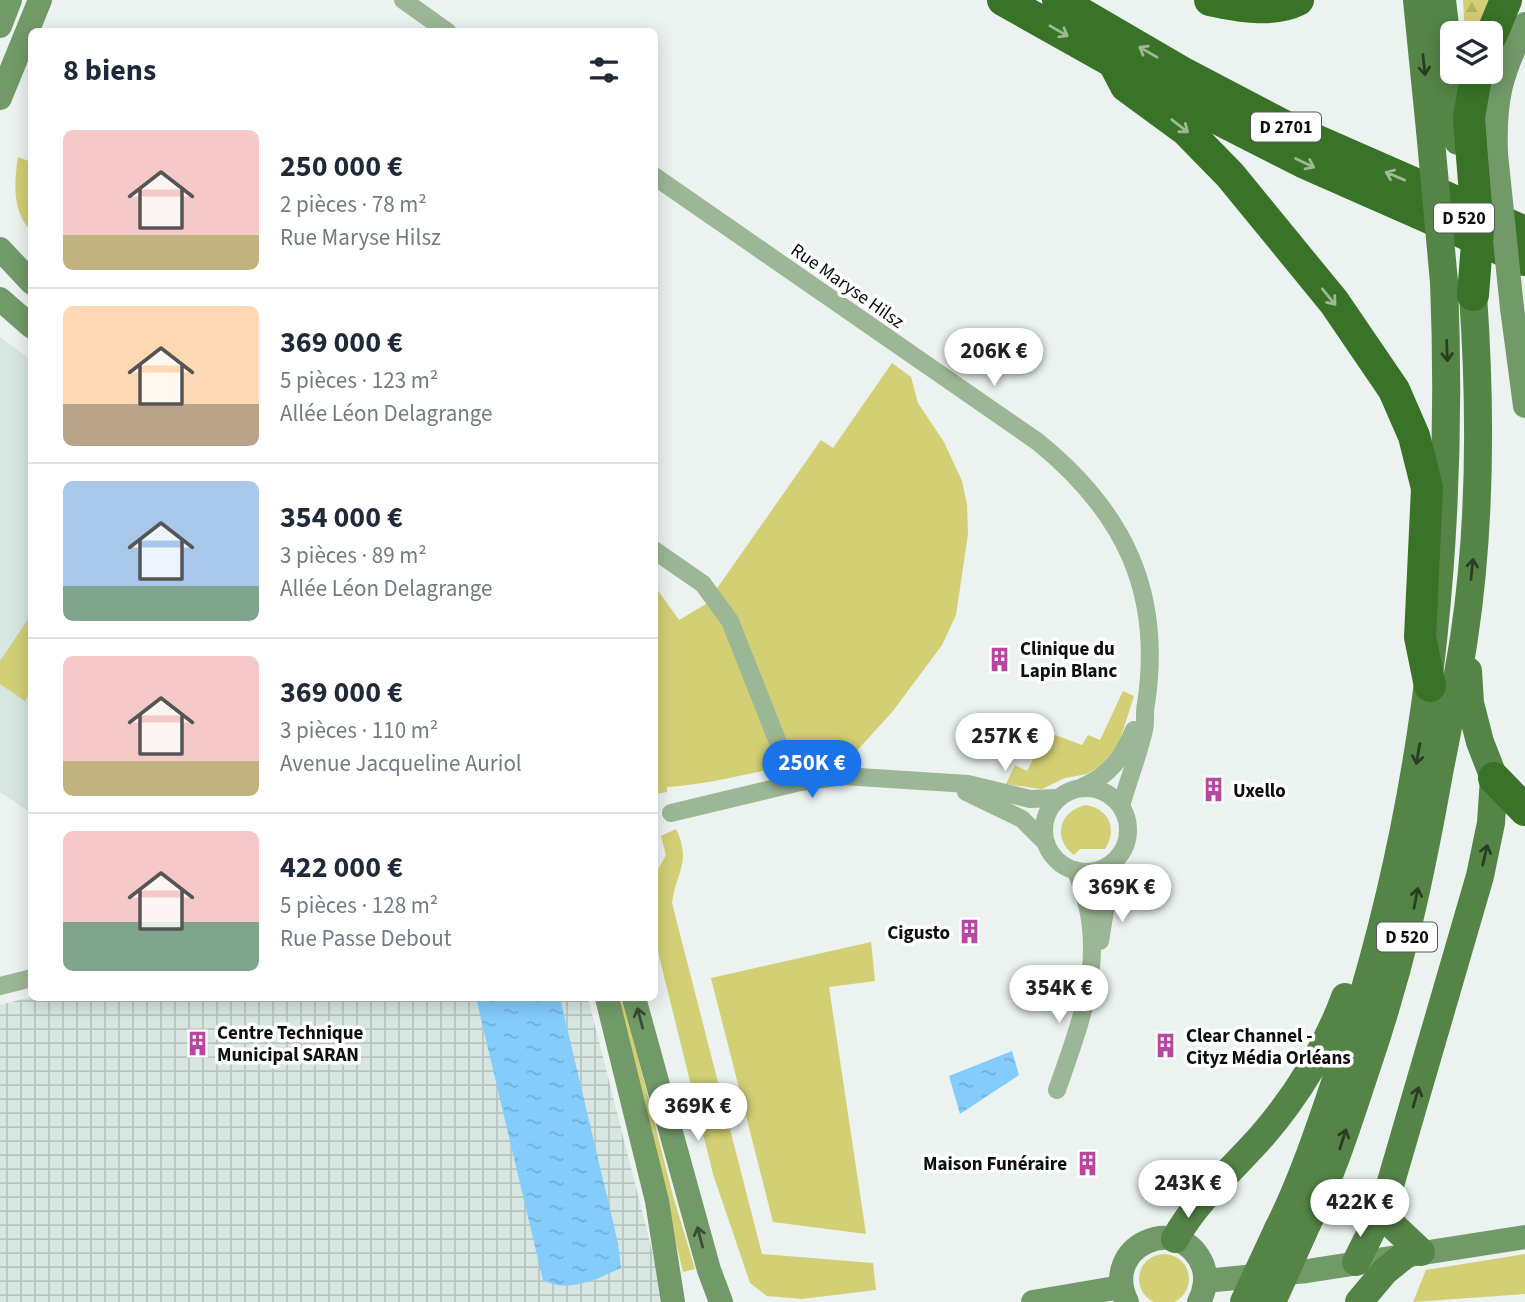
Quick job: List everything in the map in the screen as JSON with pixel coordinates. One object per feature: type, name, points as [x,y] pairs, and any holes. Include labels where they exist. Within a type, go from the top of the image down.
[{"type":"highway","name":"D 2701","points":[[1003,0],[1114,63],[1303,162],[1525,260]]},
{"type":"highway","name":"D 2701","points":[[1058,0],[1185,74],[1290,129],[1525,232]]},
{"type":"highway","points":[[1210,0],[1241,7],[1290,4],[1298,0]]},
{"type":"highway","points":[[1497,21],[1506,0]]},
{"type":"highway","points":[[1114,63],[1126,86],[1185,130],[1230,175],[1334,302],[1394,390],[1414,436],[1427,488],[1420,637],[1430,686]]},
{"type":"highway","points":[[1459,288],[1478,230],[1475,147],[1469,117],[1475,84]]},
{"type":"highway","points":[[1494,778],[1525,810]]},
{"type":"main road","points":[[0,26],[10,0]]},
{"type":"main road","points":[[29,28],[40,0]]},
{"type":"main road","name":"D 520","points":[[1272,1302],[1329,1181],[1392,992],[1415,905],[1464,637],[1474,546],[1478,373],[1459,288],[1430,130],[1417,0]]},
{"type":"main road","points":[[1443,0],[1512,308],[1525,406]]},
{"type":"main road","points":[[1475,147],[1495,115],[1498,88],[1525,24]]},
{"type":"main road","points":[[0,98],[28,29]]},
{"type":"main road","points":[[0,249],[28,279]]},
{"type":"main road","name":"D 520","points":[[1244,1302],[1278,1229],[1322,1121],[1373,962],[1395,872],[1430,686],[1441,580],[1448,415],[1459,288]]},
{"type":"main road","points":[[0,299],[28,324]]},
{"type":"main road","points":[[1357,1302],[1349,1263],[1384,1206],[1480,876],[1491,824],[1494,778],[1470,703],[1464,637]]},
{"type":"main road","points":[[1175,1239],[1190,1216],[1264,1134],[1326,1041],[1348,989],[1370,909],[1395,872]]},
{"type":"main road","points":[[608,1001],[657,1201],[673,1302]]},
{"type":"main road","points":[[636,1001],[709,1270],[721,1302]]},
{"type":"main road","points":[[1384,1206],[1387,1220],[1413,1253]]},
{"type":"main road","points":[[1033,1302],[1124,1295],[1121,1273],[1135,1248],[1161,1237],[1175,1239],[1198,1256],[1202,1291],[1349,1263],[1525,1237]]},
{"type":"main road","points":[[1357,1302],[1385,1271],[1413,1253]]},
{"type":"street","points":[[402,0],[442,28]]},
{"type":"street","name":"Rue Maryse Hilsz","points":[[658,179],[1038,442],[1090,489],[1120,535],[1144,597],[1150,676],[1145,726],[1121,806]]},
{"type":"street","points":[[658,553],[703,584],[730,621],[794,783]]},
{"type":"street","name":"Rue Maryse Hilsz","points":[[1079,789],[1109,772],[1144,716]]},
{"type":"street","points":[[671,813],[794,783],[857,776],[968,784],[1030,799],[1058,798],[1079,789],[1103,792],[1121,806],[1128,829],[1126,841],[1113,862],[1098,961],[1093,967]]},
{"type":"street","points":[[954,785],[1022,819],[1046,843],[1052,855],[1075,870],[1086,895],[1093,932],[1093,967],[1088,1000],[1057,1090]]},
{"type":"street","points":[[1046,843],[1045,819],[1058,798]]},
{"type":"street","points":[[1075,870],[1102,869],[1113,862]]},
{"type":"street","points":[[0,986],[28,979]]},
{"type":"shaded area","points":[[0,337],[28,358],[28,811],[0,792]]},
{"type":"shaded area","points":[[28,998],[28,1001],[589,1001],[665,1302],[0,1302],[0,1005]]},
{"type":"green space","points":[[1463,0],[1495,0],[1485,21],[1464,21]]},
{"type":"green space","points":[[18,157],[28,161],[28,227],[17,206]]},
{"type":"green space","points":[[892,363],[911,377],[918,403],[944,442],[962,481],[967,504],[968,534],[956,615],[942,645],[893,711],[853,755],[667,787],[667,792],[658,794],[658,591],[679,620],[706,604],[821,440],[833,448]]},
{"type":"green space","points":[[28,619],[28,696],[25,701],[0,684],[0,661]]},
{"type":"green space","points":[[1123,691],[1134,696],[1119,743],[1102,765],[1087,774],[1065,778],[1042,789],[1006,784],[1015,765],[1027,771],[1047,732],[1082,745],[1088,735],[1100,740]]},
{"type":"green space","points":[[1086,805],[1106,815],[1111,834],[1105,849],[1080,849],[1074,855],[1063,841],[1062,826],[1070,813]]},
{"type":"green space","points":[[676,829],[681,840],[682,867],[672,903],[762,1254],[873,1263],[876,1290],[802,1299],[767,1296],[750,1283],[713,1174],[659,956],[658,870],[666,855],[661,836]]},
{"type":"green space","points":[[871,942],[875,981],[829,987],[866,1234],[773,1222],[711,978]]},
{"type":"green space","points":[[618,1001],[624,1001],[673,1196],[695,1269],[683,1272]]},
{"type":"green space","points":[[1525,1254],[1525,1294],[1413,1302],[1426,1270]]},
{"type":"green space","points":[[1154,1256],[1174,1256],[1182,1261],[1187,1269],[1187,1289],[1182,1297],[1174,1302],[1154,1302],[1146,1297],[1141,1289],[1141,1269],[1146,1261]]},
{"type":"water","points":[[477,1001],[561,1001],[618,1243],[621,1268],[572,1285],[562,1286],[543,1280]]},
{"type":"water","points":[[1012,1051],[1019,1075],[960,1114],[949,1076]]},
{"type":"place","name":"Clinique du Lapin Blanc","points":[[1000,659]]},
{"type":"place","name":"Uxello","points":[[1213,790]]},
{"type":"place","name":"Cigusto","points":[[970,932]]},
{"type":"place","name":"Centre Technique Municipal SARAN","points":[[197,1043]]},
{"type":"place","name":"Clear Channel - Cityz Média Orléans","points":[[1166,1046]]},
{"type":"place","name":"Maison Funéraire","points":[[1087,1163]]}]
